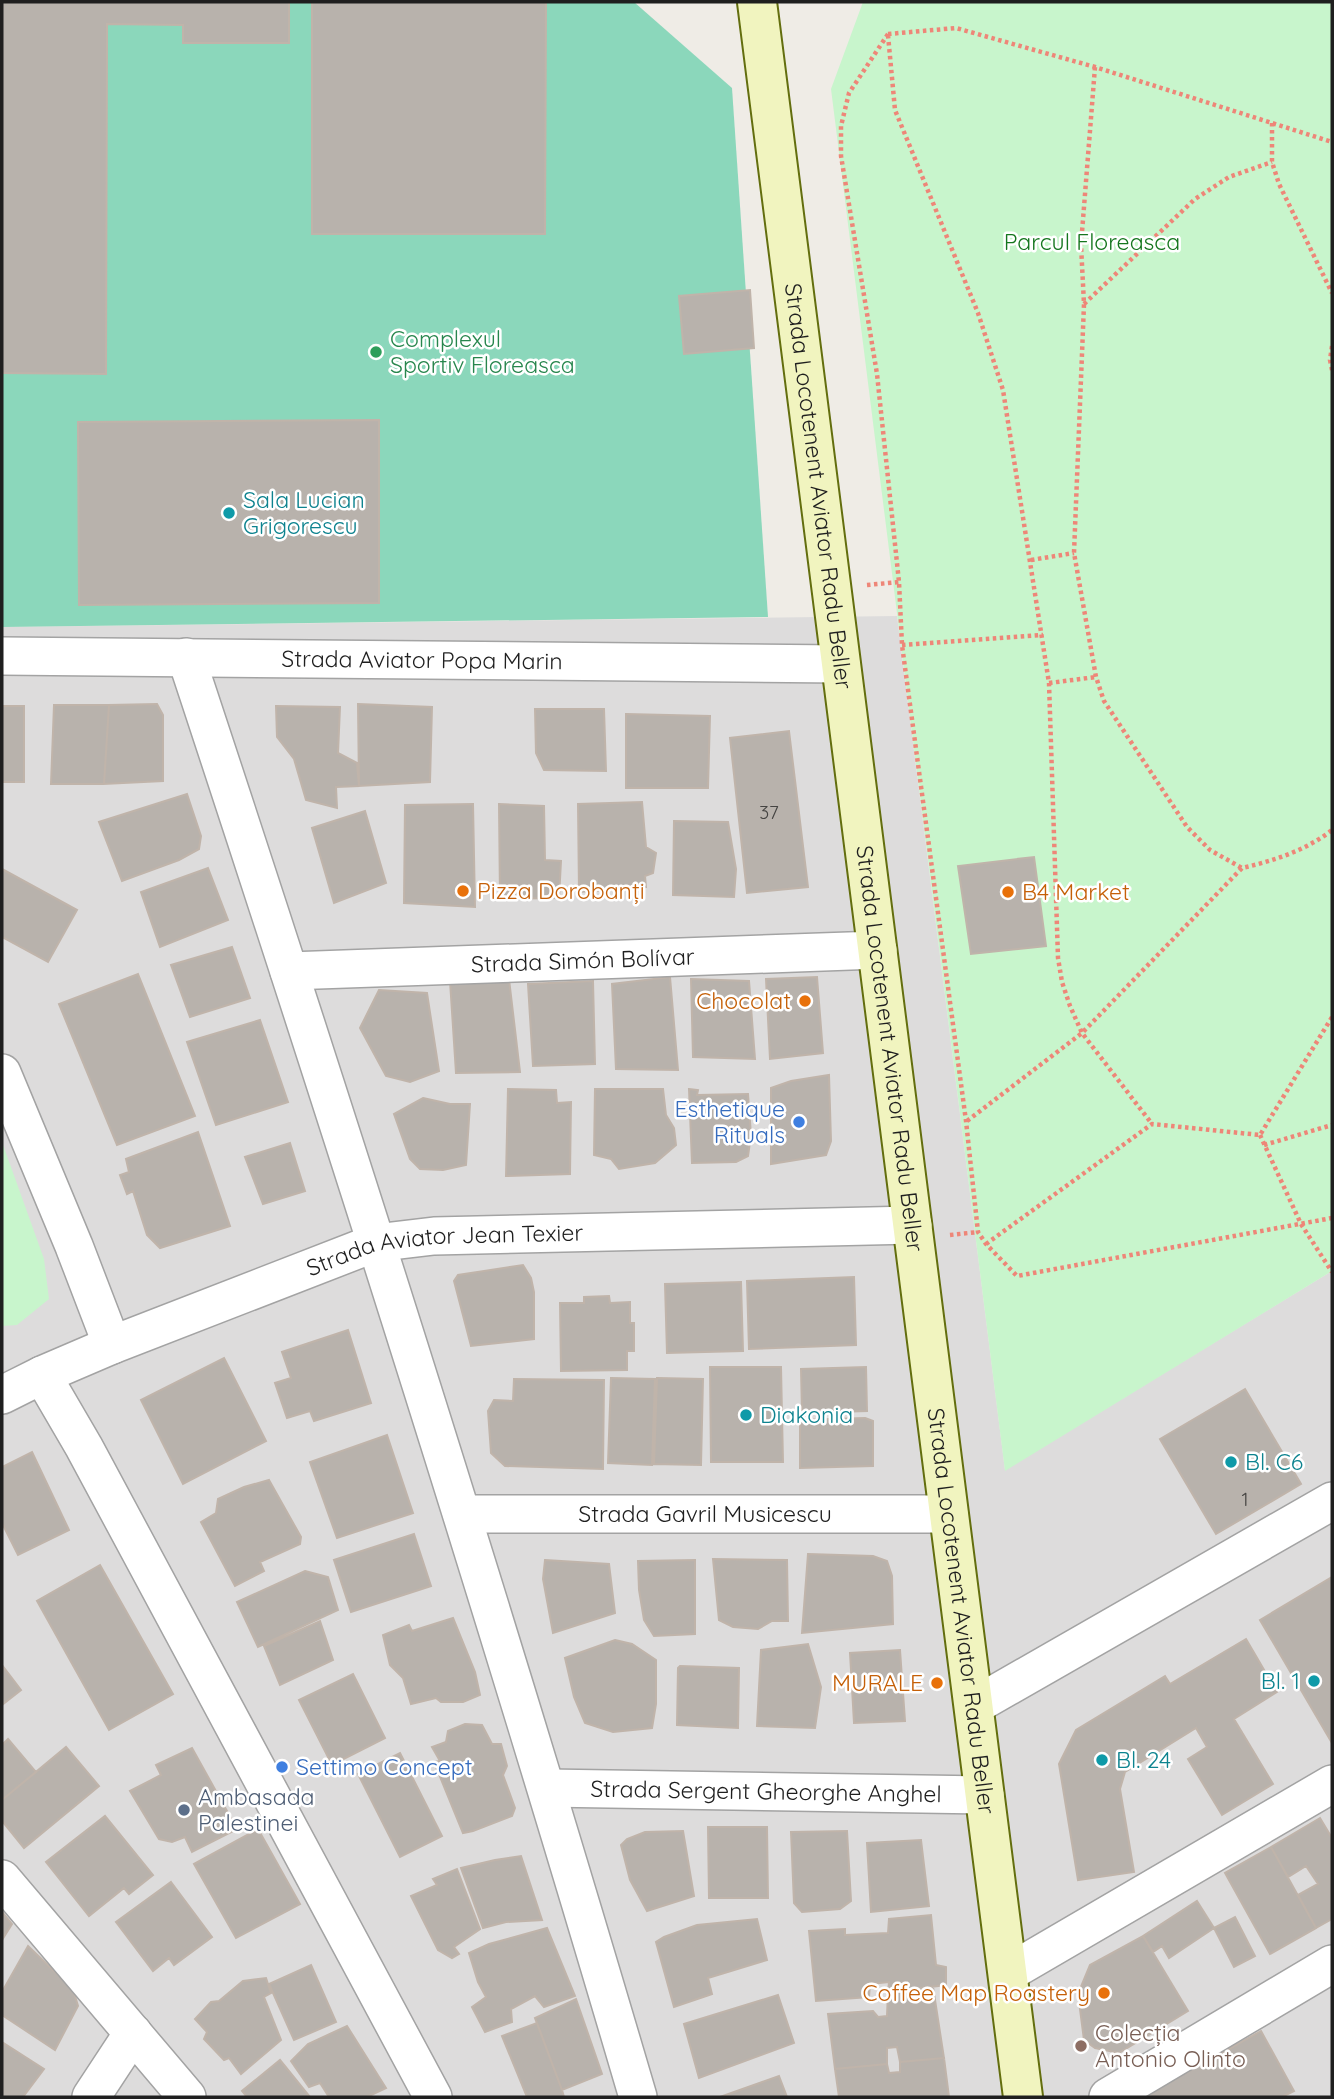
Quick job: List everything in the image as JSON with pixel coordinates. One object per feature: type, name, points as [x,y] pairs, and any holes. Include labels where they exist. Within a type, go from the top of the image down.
[{"type":"street","name":"Strada Locotenent Aviator Radu Beller","points":[[757,2],[1023,2097]]},
{"type":"street","name":"Strada Aviator Popa Marin","points":[[2,656],[841,664]]},
{"type":"street","points":[[186,657],[462,1514],[547,1788],[638,2097]]},
{"type":"street","name":"Strada Simón Bolívar","points":[[289,971],[878,950]]},
{"type":"street","points":[[2,1073],[112,1345]]},
{"type":"street","name":"Strada Aviator Jean Texier","points":[[2,1395],[112,1345],[375,1243],[434,1237],[913,1225]]},
{"type":"street","points":[[42,1375],[84,1447],[433,2097]]},
{"type":"street","points":[[974,1706],[1332,1501]]},
{"type":"street","name":"Strada Gavril Musicescu","points":[[462,1514],[949,1514]]},
{"type":"street","points":[[1007,1973],[1332,1784]]},
{"type":"street","name":"Strada Sergent Gheorghe Anghel","points":[[547,1788],[985,1795]]},
{"type":"street","points":[[2,1880],[187,2097]]},
{"type":"street","points":[[1108,2097],[1332,1964]]},
{"type":"street","points":[[91,2097],[132,2033]]},
{"type":"path","points":[[888,34],[956,28],[1095,67],[1332,142]]},
{"type":"path","points":[[888,34],[895,110],[978,313],[1003,390],[1049,683],[1058,958],[1062,982],[1082,1033],[1152,1124]]},
{"type":"path","points":[[888,34],[849,93],[841,125],[841,156],[877,374],[899,582],[902,646],[966,1121],[978,1232],[1017,1276],[1332,1218]]},
{"type":"path","points":[[1095,67],[1081,245],[1084,304],[1074,553],[1104,701],[1187,827],[1210,850],[1242,868]]},
{"type":"path","points":[[1272,123],[1272,162],[1279,184],[1332,292]]},
{"type":"path","points":[[1084,304],[1195,199],[1229,177],[1272,162]]},
{"type":"path","points":[[1332,346],[1332,370]]},
{"type":"path","points":[[1031,560],[1074,553]]},
{"type":"path","points":[[902,646],[1043,635]]},
{"type":"path","points":[[1049,683],[1097,677]]},
{"type":"path","points":[[966,1121],[1082,1033],[1242,868],[1262,864],[1297,850],[1332,830]]},
{"type":"path","points":[[1260,1135],[1332,1017]]},
{"type":"path","points":[[986,1244],[1152,1124],[1260,1135]]},
{"type":"path","points":[[1264,1145],[1332,1125]]},
{"type":"path","points":[[1260,1135],[1301,1224],[1332,1272]]},
{"type":"shaded area","points":[[897,616],[1005,1470],[1332,1271],[1332,2097],[2,2097],[2,627]]},
{"type":"green space","name":"Complexul Sportiv Floreasca","points":[[2,2],[634,2],[732,88],[768,617],[2,627]]},
{"type":"green space","name":"Parcul Floreasca","points":[[863,2],[1332,2],[1332,1271],[1005,1471],[831,89]]},
{"type":"green space","points":[[2,1142],[44,1259],[49,1299],[17,1325],[2,1326]]},
{"type":"building","points":[[2,2],[289,2],[289,43],[183,43],[183,25],[107,24],[106,374],[2,373]]},
{"type":"building","points":[[312,2],[546,2],[545,234],[312,234]]},
{"type":"building","points":[[750,290],[754,348],[684,354],[679,296]]},
{"type":"building","name":"Sala Lucian Grigorescu","points":[[379,420],[379,603],[79,605],[78,422]]},
{"type":"building","points":[[157,704],[163,715],[163,781],[104,784],[109,705]]},
{"type":"building","points":[[358,704],[432,707],[430,782],[359,786]]},
{"type":"building","points":[[54,705],[109,705],[104,784],[51,784]]},
{"type":"building","points":[[2,706],[24,706],[24,782],[2,782]]},
{"type":"building","points":[[276,706],[340,707],[338,753],[357,763],[359,786],[336,787],[337,808],[306,800],[294,759],[277,737]]},
{"type":"building","points":[[535,709],[604,709],[606,771],[544,770],[536,753]]},
{"type":"building","points":[[626,714],[710,716],[708,788],[626,788]]},
{"type":"building","points":[[789,731],[808,887],[747,893],[730,738]]},
{"type":"building","points":[[187,794],[201,836],[199,849],[179,860],[122,881],[99,822]]},
{"type":"building","points":[[642,802],[646,847],[656,853],[653,873],[645,876],[646,887],[579,892],[578,804]]},
{"type":"building","points":[[473,804],[475,907],[404,903],[405,805]]},
{"type":"building","points":[[499,804],[544,806],[545,860],[561,861],[559,898],[500,899]]},
{"type":"building","points":[[365,811],[386,883],[334,903],[312,828]]},
{"type":"building","points":[[674,821],[728,822],[736,869],[734,897],[673,895]]},
{"type":"building","points":[[1034,857],[1046,946],[971,954],[958,866]]},
{"type":"building","points":[[208,868],[228,920],[160,947],[141,892]]},
{"type":"building","points":[[2,869],[77,910],[48,962],[2,937]]},
{"type":"building","points":[[232,947],[250,998],[190,1017],[171,965]]},
{"type":"building","points":[[138,974],[195,1116],[117,1145],[59,1004]]},
{"type":"building","points":[[670,977],[678,1070],[616,1069],[612,984]]},
{"type":"building","points":[[817,977],[823,1053],[770,1059],[766,979]]},
{"type":"building","points":[[509,979],[520,1072],[456,1073],[450,981]]},
{"type":"building","points":[[691,979],[749,981],[755,1059],[693,1057]]},
{"type":"building","points":[[593,981],[595,1064],[533,1066],[528,984]]},
{"type":"building","points":[[379,990],[427,993],[439,1071],[410,1082],[386,1076],[360,1028]]},
{"type":"building","points":[[260,1020],[288,1102],[216,1125],[187,1042]]},
{"type":"building","points":[[829,1075],[831,1141],[826,1155],[771,1164],[771,1088],[791,1081]]},
{"type":"building","points":[[508,1089],[556,1090],[557,1103],[571,1102],[570,1174],[506,1176]]},
{"type":"building","points":[[595,1089],[663,1089],[666,1115],[674,1128],[676,1145],[655,1163],[619,1169],[611,1159],[594,1155]]},
{"type":"building","points":[[689,1089],[698,1090],[697,1095],[748,1094],[751,1135],[748,1156],[736,1162],[692,1163]]},
{"type":"building","points":[[423,1098],[450,1104],[470,1104],[466,1165],[443,1170],[420,1169],[410,1159],[394,1114]]},
{"type":"building","points":[[198,1132],[230,1226],[160,1248],[147,1235],[133,1191],[127,1194],[120,1175],[129,1172],[126,1159]]},
{"type":"building","points":[[290,1143],[305,1191],[263,1204],[245,1157]]},
{"type":"building","points":[[523,1265],[531,1278],[534,1292],[534,1339],[471,1346],[454,1281],[458,1275]]},
{"type":"building","points":[[854,1277],[856,1345],[749,1349],[747,1281]]},
{"type":"building","points":[[741,1282],[743,1351],[667,1353],[665,1284]]},
{"type":"building","points":[[609,1296],[610,1303],[630,1302],[630,1323],[634,1323],[634,1351],[627,1351],[627,1370],[561,1371],[560,1303],[584,1303],[584,1297]]},
{"type":"building","points":[[348,1330],[371,1403],[314,1421],[310,1411],[287,1418],[275,1383],[291,1378],[282,1352]]},
{"type":"building","points":[[224,1358],[266,1441],[183,1484],[141,1400]]},
{"type":"building","name":"Diakonia","points":[[710,1367],[781,1367],[783,1462],[711,1462]]},
{"type":"building","points":[[866,1367],[867,1411],[802,1413],[801,1369]]},
{"type":"building","points":[[611,1378],[655,1379],[652,1465],[608,1463]]},
{"type":"building","points":[[657,1378],[703,1379],[701,1465],[654,1464]]},
{"type":"building","points":[[514,1379],[604,1380],[603,1469],[505,1466],[491,1453],[488,1411],[494,1400],[513,1401]]},
{"type":"building","name":"Bl. C6","points":[[1245,1389],[1301,1484],[1216,1534],[1160,1439]]},
{"type":"building","points":[[865,1418],[873,1421],[873,1466],[800,1468],[800,1420]]},
{"type":"building","points":[[387,1435],[413,1513],[337,1538],[310,1462]]},
{"type":"building","points":[[32,1452],[69,1530],[18,1555],[2,1523],[2,1467]]},
{"type":"building","points":[[269,1480],[301,1537],[300,1544],[260,1562],[264,1571],[235,1586],[201,1522],[216,1513],[218,1499],[244,1487]]},
{"type":"building","points":[[414,1534],[431,1586],[351,1612],[334,1560]]},
{"type":"building","points":[[808,1554],[873,1556],[887,1561],[892,1576],[893,1624],[802,1633]]},
{"type":"building","points":[[713,1559],[787,1560],[788,1621],[772,1621],[758,1629],[733,1627],[719,1620]]},
{"type":"building","points":[[545,1560],[609,1564],[615,1613],[553,1633],[543,1579]]},
{"type":"building","points":[[695,1560],[695,1634],[654,1636],[644,1620],[638,1561]]},
{"type":"building","points":[[100,1565],[173,1694],[109,1730],[37,1601]]},
{"type":"building","points":[[305,1571],[328,1577],[338,1610],[258,1647],[237,1602]]},
{"type":"building","name":"Bl. 1","points":[[1332,1577],[1332,1743],[1260,1620]]},
{"type":"building","points":[[453,1618],[475,1672],[480,1695],[463,1702],[441,1702],[436,1698],[411,1704],[403,1678],[390,1665],[383,1635],[409,1625],[412,1631]]},
{"type":"building","points":[[320,1621],[333,1660],[280,1685],[264,1646]]},
{"type":"building","name":"Bl. 24","points":[[1246,1639],[1277,1692],[1234,1719],[1273,1784],[1222,1815],[1188,1759],[1207,1747],[1196,1728],[1125,1772],[1120,1789],[1134,1872],[1078,1880],[1059,1764],[1076,1730],[1165,1676],[1170,1684]]},
{"type":"building","points":[[615,1640],[632,1644],[656,1660],[656,1704],[652,1728],[613,1732],[585,1723],[574,1697],[565,1658]]},
{"type":"building","points":[[808,1644],[821,1687],[815,1728],[757,1726],[761,1650]]},
{"type":"building","points":[[900,1650],[905,1721],[854,1723],[850,1653]]},
{"type":"building","points":[[2,1665],[21,1690],[2,1705]]},
{"type":"building","points":[[680,1666],[739,1668],[738,1728],[677,1725]]},
{"type":"building","points":[[353,1674],[385,1738],[332,1765],[299,1700]]},
{"type":"building","points":[[465,1724],[482,1725],[492,1744],[501,1744],[507,1766],[503,1775],[515,1808],[512,1816],[463,1833],[434,1762],[440,1761],[432,1747],[446,1742],[448,1731]]},
{"type":"building","points":[[8,1739],[36,1772],[2,1800],[2,1745]]},
{"type":"building","points":[[66,1747],[99,1786],[24,1848],[2,1821],[2,1800]]},
{"type":"building","name":"Ambasada Palestinei","points":[[192,1748],[237,1829],[192,1852],[185,1837],[172,1842],[159,1839],[130,1791],[161,1775],[156,1765]]},
{"type":"building","points":[[400,1753],[442,1836],[400,1857],[358,1774]]},
{"type":"building","points":[[105,1816],[153,1875],[129,1894],[124,1888],[89,1916],[46,1862]]},
{"type":"building","points":[[1320,1818],[1332,1838],[1332,1919],[1316,1928],[1298,1895],[1318,1884],[1306,1866],[1288,1877],[1271,1847]]},
{"type":"building","points":[[708,1827],[767,1827],[768,1898],[709,1898]]},
{"type":"building","points":[[258,1829],[300,1904],[236,1938],[194,1864]]},
{"type":"building","points":[[683,1831],[694,1896],[647,1911],[630,1880],[621,1845],[627,1839],[645,1832]]},
{"type":"building","points":[[847,1831],[851,1901],[840,1909],[802,1912],[794,1903],[791,1832]]},
{"type":"building","points":[[921,1840],[929,1906],[871,1912],[867,1843]]},
{"type":"building","points":[[1271,1847],[1316,1928],[1270,1954],[1225,1873]]},
{"type":"building","points":[[521,1856],[542,1920],[506,1922],[483,1928],[461,1868]]},
{"type":"building","points":[[457,1869],[480,1929],[454,1947],[459,1954],[452,1958],[438,1950],[411,1896],[437,1885],[433,1879]]},
{"type":"building","points":[[171,1882],[212,1937],[174,1965],[169,1958],[153,1971],[116,1922]]},
{"type":"building","points":[[1197,1901],[1214,1928],[1169,1958],[1162,1946],[1153,1952],[1143,1936]]},
{"type":"building","points":[[2,1912],[12,1924],[2,1940]]},
{"type":"building","points":[[931,1915],[936,1965],[946,1967],[946,1985],[888,1992],[889,1982],[870,1984],[869,1997],[816,2001],[809,1931],[845,1929],[845,1935],[888,1933],[889,1919]]},
{"type":"building","points":[[1235,1917],[1255,1956],[1234,1967],[1214,1928]]},
{"type":"building","points":[[757,1919],[767,1960],[708,1978],[712,1994],[674,2007],[656,1942],[697,1925]]},
{"type":"building","points":[[547,1928],[575,1996],[544,2007],[535,1996],[511,2009],[512,2022],[485,2032],[472,2007],[486,1997],[469,1953],[489,1944]]},
{"type":"building","points":[[1143,1936],[1188,2011],[1119,2053],[1095,2048],[1084,2040],[1078,1994],[1090,1965]]},
{"type":"building","points":[[28,1946],[73,1989],[78,2006],[55,2050],[2,2015],[2,1992]]},
{"type":"building","points":[[311,1965],[336,2022],[294,2040],[269,1984]]},
{"type":"building","points":[[266,1978],[271,1993],[264,1997],[281,2040],[241,2074],[229,2058],[224,2060],[204,2039],[207,2032],[195,2019],[211,2002],[219,2001],[243,1981]]},
{"type":"building","points":[[933,1987],[944,2058],[900,2062],[897,2047],[887,2048],[887,2064],[835,2069],[828,2014],[873,2011],[878,2017],[887,2016],[888,1992]]},
{"type":"building","points":[[778,1995],[794,2043],[699,2078],[684,2024]]},
{"type":"building","points":[[576,1999],[602,2074],[562,2090],[535,2018]]},
{"type":"building","points":[[537,2023],[564,2097],[527,2097],[502,2036]]},
{"type":"building","points":[[347,2026],[386,2088],[367,2097],[329,2097],[320,2083],[309,2087],[291,2061],[308,2044]]},
{"type":"building","points":[[1261,2031],[1294,2091],[1282,2097],[1143,2097]]},
{"type":"building","points":[[2,2042],[44,2069],[23,2097],[2,2097]]},
{"type":"building","points":[[944,2058],[949,2097],[839,2097],[835,2069],[887,2064],[889,2073],[900,2072],[900,2062]]},
{"type":"building","points":[[280,2060],[310,2097],[247,2097],[242,2091]]},
{"type":"building","points":[[779,2076],[787,2097],[720,2097]]},
{"type":"place","name":"Complexul Sportiv Floreasca","points":[[376,352]]},
{"type":"place","name":"Sala Lucian Grigorescu","points":[[229,513]]},
{"type":"place","name":"Pizza Dorobanți","points":[[463,891]]},
{"type":"place","name":"B4 Market","points":[[1008,892]]},
{"type":"place","name":"Chocolat","points":[[805,1001]]},
{"type":"place","name":"Esthetique Rituals","points":[[799,1122]]},
{"type":"place","name":"Diakonia","points":[[746,1415]]},
{"type":"place","name":"Bl. C6","points":[[1231,1462]]},
{"type":"place","name":"Bl. 1","points":[[1314,1681]]},
{"type":"place","name":"MURALE","points":[[937,1683]]},
{"type":"place","name":"Bl. 24","points":[[1102,1760]]},
{"type":"place","name":"Settimo Concept","points":[[282,1767]]},
{"type":"place","name":"Ambasada Palestinei","points":[[184,1810]]},
{"type":"place","name":"Coffee Map Roastery","points":[[1104,1993]]},
{"type":"place","name":"Colecția Antonio Olinto","points":[[1081,2046]]}]
